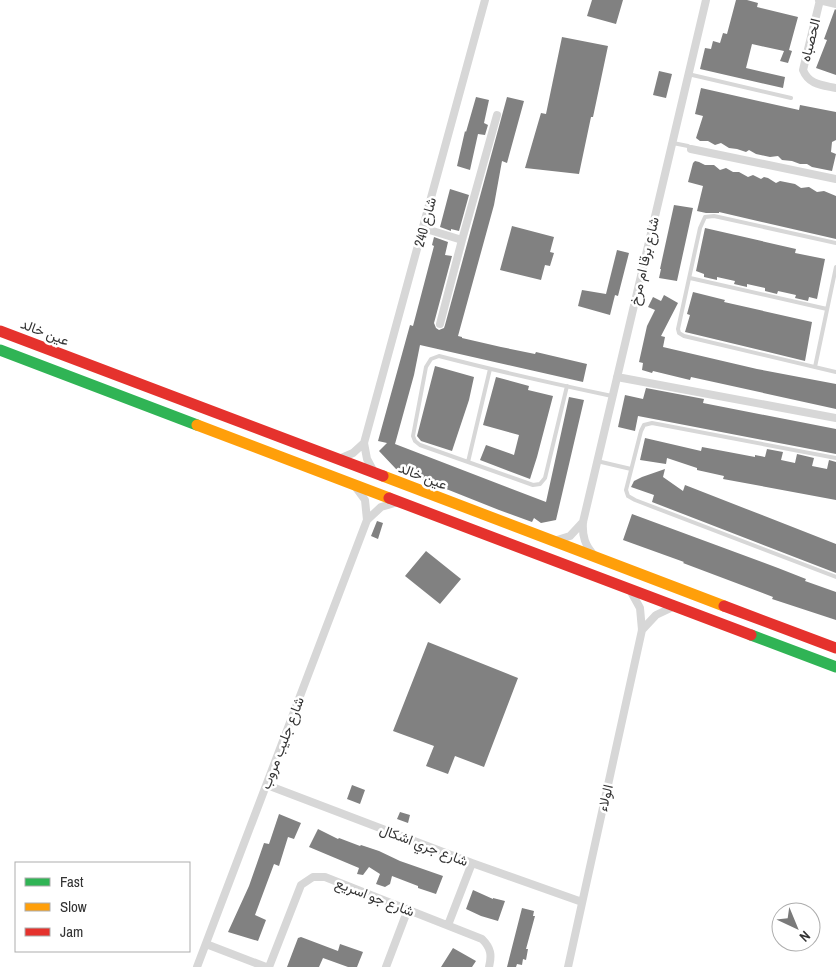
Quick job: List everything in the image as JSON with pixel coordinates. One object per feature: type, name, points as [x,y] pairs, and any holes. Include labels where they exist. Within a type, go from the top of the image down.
[{"type":"street","name":"شارع 240","points":[[364,443],[485,0]]},
{"type":"street","name":"شارع برقا ام مرخ","points":[[596,557],[589,550],[585,542],[582,532],[583,522],[687,74],[706,0]]},
{"type":"street","points":[[820,0],[836,4]]},
{"type":"street","name":"الحصباه","points":[[820,0],[803,70],[809,80],[815,84],[836,88]]},
{"type":"street","points":[[440,324],[497,115]]},
{"type":"street","points":[[691,150],[836,179]]},
{"type":"street","points":[[423,228],[462,240]]},
{"type":"street","name":"عين خالد","points":[[0,331],[836,648]]},
{"type":"street","points":[[0,350],[836,667]]},
{"type":"street","points":[[617,377],[836,418]]},
{"type":"street","points":[[339,459],[353,454],[364,443]]},
{"type":"street","points":[[364,443],[367,459],[375,473]]},
{"type":"street","points":[[353,484],[365,500],[367,520]]},
{"type":"street","points":[[367,520],[381,507],[400,501]]},
{"type":"street","name":"شارع جليب مروب","points":[[197,967],[367,520]]},
{"type":"street","points":[[553,541],[570,536],[583,522]]},
{"type":"street","name":"الولاء","points":[[568,967],[642,630],[640,608],[630,590]]},
{"type":"street","points":[[642,630],[656,615],[675,606]]},
{"type":"street","name":"شارع جري اشكال","points":[[266,786],[582,902]]},
{"type":"street","points":[[448,925],[472,863]]},
{"type":"street","name":"شارع جو اسريع","points":[[270,967],[301,885],[312,877],[325,877],[482,939],[490,946],[492,957],[489,967]]},
{"type":"street","points":[[386,967],[408,909]]},
{"type":"street","points":[[206,944],[266,967]]},
{"type":"lane","points":[[687,74],[791,98]]},
{"type":"lane","points":[[671,142],[688,146],[691,150]]},
{"type":"lane","points":[[836,243],[709,215],[704,217],[678,329],[680,335],[836,372]]},
{"type":"lane","points":[[815,367],[836,267]]},
{"type":"lane","points":[[690,278],[827,309]]},
{"type":"lane","points":[[567,386],[545,478],[540,484],[533,486],[420,445],[413,436],[426,367],[431,359],[439,356],[613,396]]},
{"type":"lane","points":[[468,462],[490,369]]},
{"type":"lane","points":[[836,458],[652,423],[644,425],[641,431],[626,490],[628,496],[635,500],[836,577]]},
{"type":"lane","points":[[596,462],[631,469]]},
{"type":"building","points":[[592,0],[623,0],[616,24],[587,16]]},
{"type":"building","points":[[736,0],[758,3],[757,7],[798,17],[789,50],[792,51],[788,63],[780,61],[784,51],[752,44],[746,68],[785,77],[783,88],[700,69],[705,48],[711,49],[713,41],[720,43],[723,33],[727,34]]},
{"type":"building","points":[[835,9],[836,75],[816,68],[827,40],[824,39]]},
{"type":"building","points":[[562,37],[608,46],[579,174],[525,168],[541,113],[546,114]]},
{"type":"building","points":[[659,71],[672,74],[666,98],[653,95]]},
{"type":"building","points":[[701,88],[799,110],[800,105],[836,112],[836,140],[832,142],[831,152],[836,154],[832,171],[782,160],[778,156],[770,157],[756,154],[749,150],[746,152],[729,148],[721,143],[715,145],[708,141],[700,141],[696,138],[703,116],[695,114]]},
{"type":"building","points":[[476,97],[489,100],[484,123],[488,125],[485,135],[478,134],[470,170],[457,166],[465,131]]},
{"type":"building","points":[[507,97],[524,101],[507,163],[502,161],[494,205],[458,336],[501,347],[535,354],[536,352],[587,364],[583,382],[420,345],[414,375],[395,444],[546,502],[569,397],[584,400],[556,520],[541,523],[534,518],[532,522],[499,510],[396,469],[379,451],[387,443],[378,441],[410,325],[413,326],[434,246],[432,245],[434,237],[448,242],[445,255],[452,256],[434,323],[439,330],[444,328]]},
{"type":"building","points":[[695,161],[705,165],[714,165],[720,170],[726,168],[748,177],[753,175],[761,179],[764,177],[776,183],[780,181],[795,184],[801,188],[809,187],[817,192],[824,191],[836,196],[836,239],[719,212],[706,213],[697,211],[703,186],[688,182]]},
{"type":"building","points":[[450,189],[469,195],[459,231],[451,229],[451,231],[440,227]]},
{"type":"building","points":[[674,205],[693,208],[677,281],[659,278]]},
{"type":"building","points":[[512,226],[554,237],[550,252],[554,253],[550,266],[545,265],[541,280],[500,270]]},
{"type":"building","points":[[705,228],[796,249],[795,253],[825,259],[817,299],[809,297],[808,301],[795,298],[796,295],[778,291],[777,294],[765,291],[765,288],[747,284],[747,287],[734,284],[735,281],[717,277],[717,280],[704,277],[704,274],[696,271]]},
{"type":"building","points":[[617,250],[629,253],[618,296],[615,295],[610,315],[578,306],[582,290],[606,294]]},
{"type":"building","points":[[693,292],[725,300],[724,302],[812,322],[805,361],[685,332],[690,315],[687,314]]},
{"type":"building","points":[[664,295],[678,303],[661,336],[665,337],[663,347],[757,369],[836,384],[836,409],[691,377],[690,380],[642,370],[643,363],[639,362],[647,326],[655,310],[648,307],[653,297],[661,301]]},
{"type":"building","points":[[435,366],[474,377],[469,400],[452,451],[421,441],[417,436]]},
{"type":"building","points":[[496,377],[529,386],[528,390],[553,396],[530,479],[480,460],[486,445],[514,455],[519,435],[483,425]]},
{"type":"building","points":[[646,388],[704,399],[703,403],[836,429],[836,454],[638,416],[635,431],[618,427],[625,395],[643,399]]},
{"type":"building","points":[[645,438],[701,451],[702,447],[755,457],[755,455],[765,457],[767,449],[783,452],[781,460],[795,463],[797,454],[814,458],[812,466],[827,469],[829,460],[836,462],[836,500],[723,479],[724,476],[697,470],[697,468],[667,458],[666,464],[640,460]]},
{"type":"building","points":[[665,469],[663,477],[683,491],[685,485],[836,544],[836,573],[652,502],[654,495],[631,487],[634,481]]},
{"type":"building","points":[[632,514],[778,568],[806,579],[805,581],[836,592],[836,620],[772,599],[773,597],[623,540]]},
{"type":"building","points":[[377,521],[383,523],[378,539],[371,536]]},
{"type":"building","points":[[426,551],[461,579],[440,604],[405,576]]},
{"type":"building","points":[[428,642],[518,678],[484,767],[455,756],[448,774],[426,766],[434,746],[393,731]]},
{"type":"building","points":[[352,785],[365,790],[360,804],[347,799]]},
{"type":"building","points":[[400,812],[410,815],[408,823],[397,819]]},
{"type":"building","points":[[279,814],[301,823],[294,839],[288,837],[279,866],[274,864],[255,915],[266,920],[258,941],[228,932],[249,886],[264,843],[269,844]]},
{"type":"building","points":[[318,829],[338,839],[379,851],[400,861],[443,876],[436,894],[392,876],[390,884],[385,887],[376,884],[380,874],[369,867],[363,875],[357,874],[359,868],[309,847]]},
{"type":"building","points":[[473,890],[493,899],[505,901],[498,921],[466,909]]},
{"type":"building","points":[[522,908],[534,911],[533,916],[535,916],[526,949],[528,949],[526,960],[523,959],[522,965],[517,964],[516,967],[507,967]]},
{"type":"building","points":[[301,937],[338,951],[340,944],[363,952],[357,967],[348,967],[323,958],[319,967],[287,967],[298,938]]},
{"type":"building","points":[[453,948],[476,961],[472,967],[441,967]]},
{"type":"traffic: fast","points":[[0,350],[197,425]]},
{"type":"traffic: fast","points":[[751,635],[836,667]]},
{"type":"traffic: slow","points":[[197,425],[389,498]]},
{"type":"traffic: slow","points":[[383,476],[724,606]]},
{"type":"traffic: jam","points":[[0,331],[383,476]]},
{"type":"traffic: jam","points":[[389,498],[751,635]]},
{"type":"traffic: jam","points":[[724,606],[836,648]]}]
